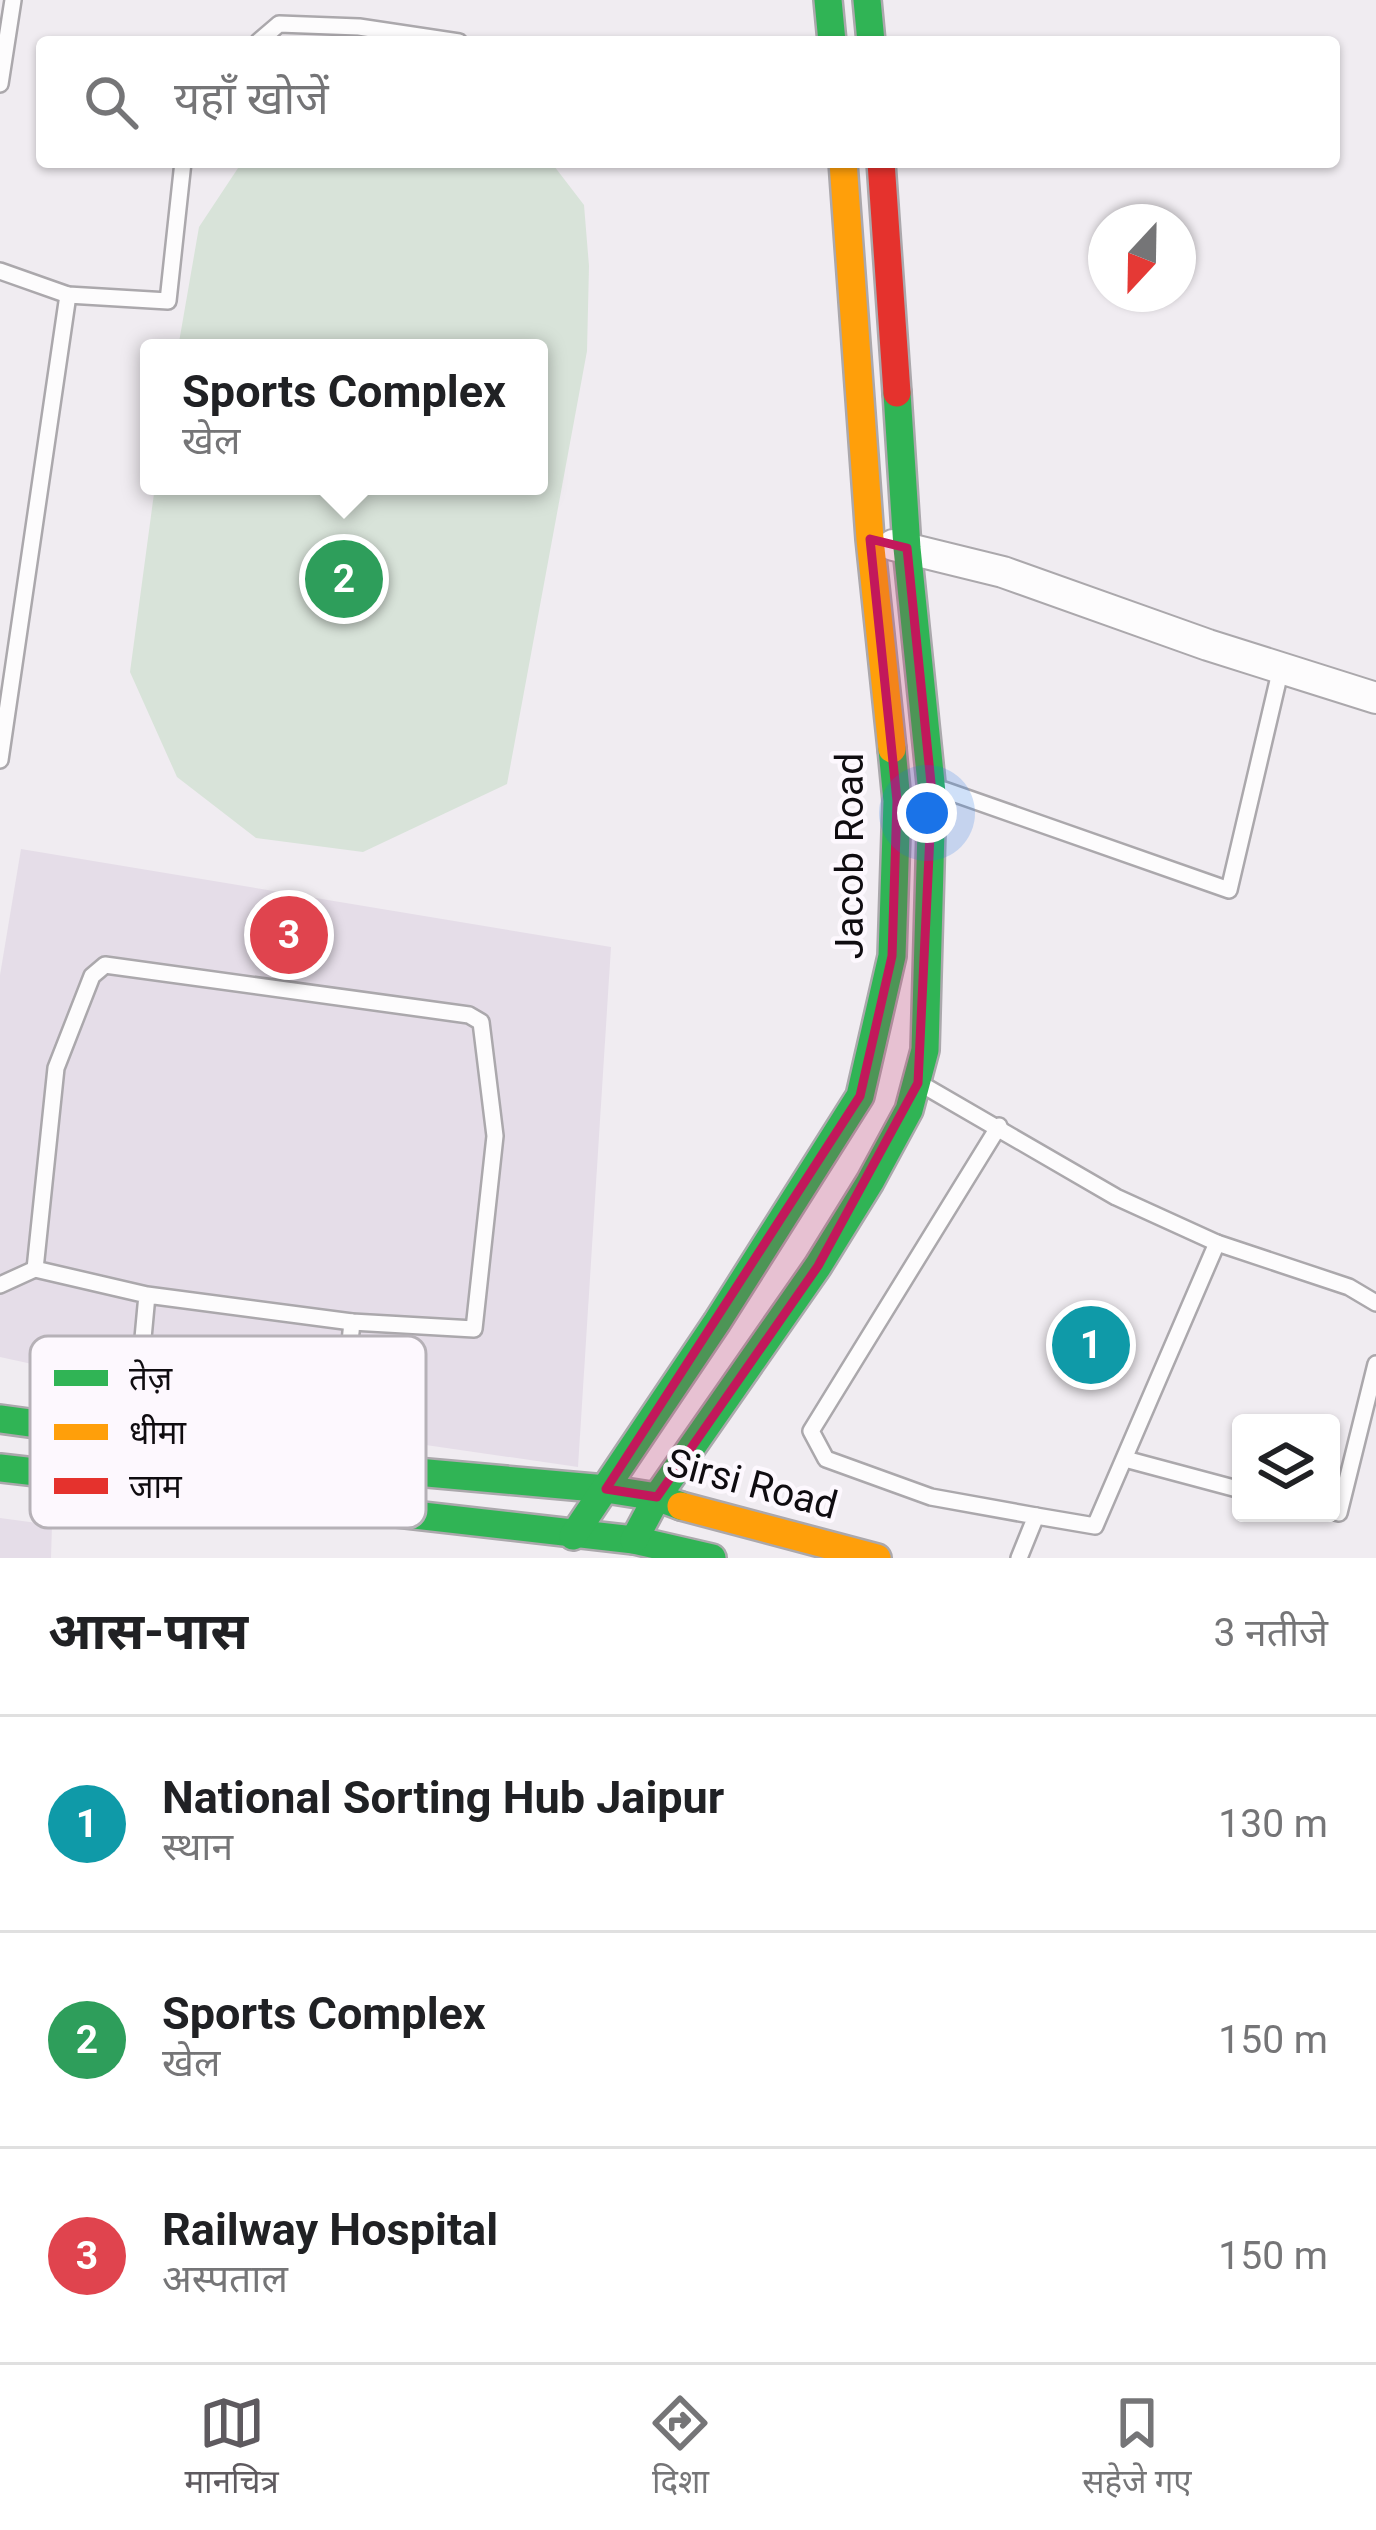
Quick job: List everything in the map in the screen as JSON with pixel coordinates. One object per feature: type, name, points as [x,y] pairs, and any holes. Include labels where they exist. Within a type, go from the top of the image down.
[{"type":"street","points":[[828,0],[831,36]]},
{"type":"street","points":[[867,0],[870,36]]},
{"type":"street","name":"Jacob Road","points":[[580,1547],[607,1489],[860,1096],[892,956],[897,801],[870,539],[843,168]]},
{"type":"street","name":"Jacob Road","points":[[634,1540],[657,1497],[839,1232],[892,1142],[919,1083],[925,1050],[932,794],[907,548],[881,168]]},
{"type":"street","points":[[870,539],[1003,572],[1376,698]]},
{"type":"street","points":[[12,1392],[30,1403]]},
{"type":"street","name":"Sirsi Road","points":[[0,1419],[30,1423]]},
{"type":"street","name":"Sirsi Road","points":[[0,1468],[30,1472]]},
{"type":"street","name":"Sirsi Road","points":[[426,1473],[657,1497],[708,1516],[877,1558]]},
{"type":"street","points":[[0,1488],[30,1476]]},
{"type":"street","name":"Sirsi Road","points":[[426,1526],[580,1547],[634,1540],[712,1558]]},
{"type":"street","points":[[606,1558],[634,1540]]},
{"type":"lane","points":[[0,76],[13,0]]},
{"type":"lane","points":[[264,36],[279,24],[359,27],[419,36]]},
{"type":"lane","points":[[0,271],[68,296],[168,301],[182,168]]},
{"type":"lane","points":[[0,760],[68,296]]},
{"type":"lane","points":[[897,801],[944,790],[1229,890],[1281,668]]},
{"type":"lane","points":[[0,1285],[35,1269],[147,1295],[352,1322],[474,1329],[495,1136],[485,1034],[474,1016],[105,965],[92,976],[56,1067],[35,1269]]},
{"type":"lane","points":[[919,1083],[1116,1197],[1217,1243],[1349,1287],[1376,1304]]},
{"type":"lane","points":[[999,1126],[811,1431],[826,1459],[931,1497],[1095,1526],[1217,1243]]},
{"type":"lane","points":[[143,1336],[147,1295]]},
{"type":"lane","points":[[351,1336],[352,1322]]},
{"type":"lane","points":[[1340,1509],[1376,1364]]},
{"type":"lane","points":[[1125,1460],[1232,1488]]},
{"type":"lane","points":[[1018,1558],[1036,1516]]},
{"type":"highlighted area","points":[[870,539],[907,548],[932,793],[918,1083],[818,1266],[657,1497],[606,1489],[860,1096],[892,956],[897,801]]},
{"type":"shaded area","points":[[238,168],[556,168],[584,205],[589,266],[587,351],[507,784],[363,852],[256,838],[177,777],[130,672],[154,495],[548,495],[548,339],[180,339],[199,227]]},
{"type":"shaded area","points":[[21,849],[611,947],[578,1467],[426,1445],[426,1336],[30,1336],[30,1364],[0,1357],[0,975]]},
{"type":"shaded area","points":[[0,1518],[30,1522],[30,1528],[52,1528],[51,1558],[0,1558]]},
{"type":"traffic: fast","points":[[828,0],[831,36]]},
{"type":"traffic: fast","points":[[867,0],[870,36]]},
{"type":"traffic: fast","points":[[634,1540],[657,1497],[818,1266],[870,1182],[909,1110],[925,1050],[932,793],[897,393]]},
{"type":"traffic: fast","points":[[573,1536],[717,1322],[860,1096],[892,956],[897,801],[892,749]]},
{"type":"traffic: fast","points":[[0,1419],[30,1423]]},
{"type":"traffic: fast","points":[[0,1468],[30,1471]]},
{"type":"traffic: fast","points":[[426,1473],[606,1489],[681,1506]]},
{"type":"traffic: fast","points":[[426,1516],[634,1540],[712,1558]]},
{"type":"traffic: slow","points":[[843,168],[870,539],[892,749]]},
{"type":"traffic: slow","points":[[681,1506],[877,1558]]},
{"type":"traffic: jam","points":[[881,168],[897,393]]},
{"type":"place","name":"Sports Complex","points":[[344,579]]},
{"type":"place","name":"Railway Hospital","points":[[289,935]]},
{"type":"place","name":"National Sorting Hub Jaipur","points":[[1091,1345]]}]
